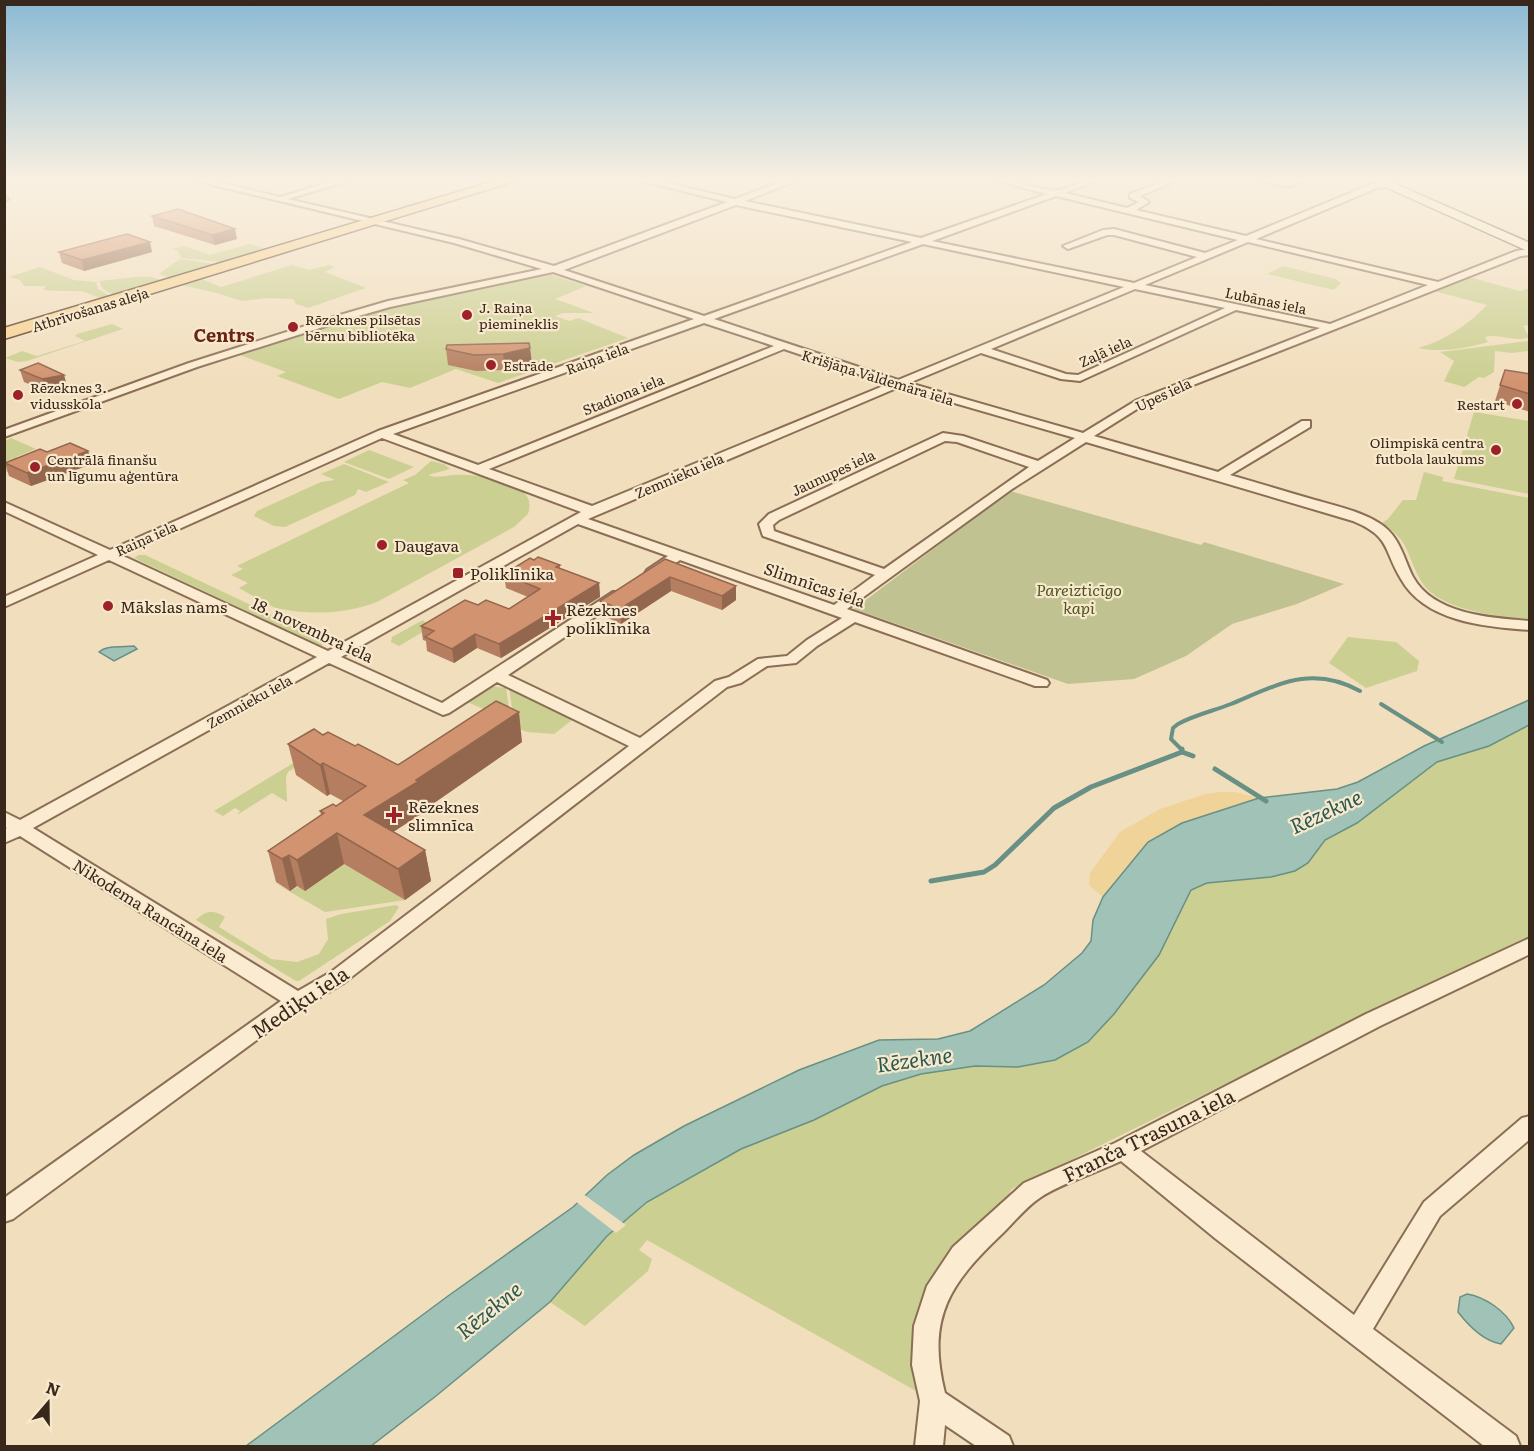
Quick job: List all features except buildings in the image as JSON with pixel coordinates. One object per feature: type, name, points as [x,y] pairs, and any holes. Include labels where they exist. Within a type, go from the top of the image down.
[{"type":"main road","name":"Atbrīvošanas aleja","points":[[4,334],[296,246]]},
{"type":"street","name":"Krišjāņa Valdemāra iela","points":[[469,246],[553,269],[780,347],[897,383],[1084,439],[1340,511],[1369,523],[1388,536],[1408,581],[1430,601],[1474,618],[1530,626]]},
{"type":"street","points":[[4,434],[182,369],[344,317],[388,304],[553,269],[617,246]]},
{"type":"street","name":"Raiņa iela","points":[[4,603],[292,472],[382,434],[909,246]]},
{"type":"street","name":"Lubānas iela","points":[[945,246],[1330,327]]},
{"type":"street","points":[[1166,246],[1205,256]]},
{"type":"street","name":"Zemnieku iela","points":[[10,827],[329,656],[592,511],[1230,246]]},
{"type":"street","points":[[1274,246],[1435,284]]},
{"type":"street","name":"Upes iela","points":[[835,611],[1007,486],[1142,402],[1435,284],[1530,250]]},
{"type":"street","name":"Zaļā iela","points":[[982,350],[1065,377],[1080,378],[1235,307]]},
{"type":"street","name":"Stadiona iela","points":[[478,469],[780,347]]},
{"type":"street","points":[[1219,477],[1306,424]]},
{"type":"street","points":[[382,434],[592,511]]},
{"type":"street","name":"Jaunupes iela","points":[[884,574],[768,533],[766,524],[774,517],[943,437],[959,439],[1039,466]]},
{"type":"street","name":"18. novembra iela","points":[[4,506],[443,710],[498,676]]},
{"type":"street","name":"Slimnīcas iela","points":[[576,519],[1041,683]]},
{"type":"street","points":[[641,745],[498,676],[547,640],[679,555]]},
{"type":"street","name":"Mediķu iela","points":[[4,1212],[281,1011],[338,977],[588,783],[721,684],[735,680],[763,662],[791,660],[852,617]]},
{"type":"street","name":"Nikodema Rancāna iela","points":[[10,827],[298,1000]]},
{"type":"street","name":"Franča Trasuna iela","points":[[929,1446],[934,1401],[924,1365],[927,1326],[940,1286],[962,1255],[1032,1190],[1123,1150],[1373,1020],[1530,945]]},
{"type":"street","points":[[1357,1333],[1431,1209],[1530,1125]]},
{"type":"street","points":[[1123,1150],[1506,1446]]},
{"type":"street","points":[[934,1401],[999,1446]]},
{"type":"green space","points":[[184,246],[210,255],[243,246],[264,248],[221,262],[181,258],[178,251],[172,249]]},
{"type":"green space","points":[[281,254],[284,254],[202,279],[221,287],[292,265],[309,270],[329,265],[335,267],[325,272],[366,288],[308,308],[296,304],[293,299],[267,298],[242,301],[181,285],[95,311]]},
{"type":"green space","points":[[180,259],[215,264],[170,278],[159,274]]},
{"type":"green space","points":[[1283,266],[1336,279],[1341,283],[1334,290],[1267,274]]},
{"type":"green space","points":[[40,267],[74,280],[96,282],[98,289],[110,296],[96,297],[82,291],[43,290],[46,286],[24,286],[20,280],[9,277]]},
{"type":"green space","points":[[549,274],[586,286],[555,299],[594,313],[563,313],[555,316],[569,321],[578,318],[628,338],[498,383],[456,369],[410,388],[382,382],[339,399],[277,376],[286,372],[240,355],[392,306]]},
{"type":"green space","points":[[136,277],[162,280],[114,295],[100,284],[100,281]]},
{"type":"green space","points":[[1469,277],[1520,291],[1529,288],[1529,325],[1523,326],[1529,337],[1518,339],[1491,336],[1485,337],[1488,342],[1462,348],[1435,350],[1418,348],[1455,331],[1487,305],[1434,291]]},
{"type":"green space","points":[[112,324],[123,329],[27,361],[18,362],[5,358],[22,351],[37,356],[85,341],[75,336]]},
{"type":"green space","points":[[1529,341],[1529,351],[1512,353],[1495,351],[1494,372],[1484,378],[1479,377],[1464,387],[1444,381],[1454,361],[1440,352]]},
{"type":"green space","name":"Olimpiskā centra futbola laukums","points":[[1474,412],[1529,421],[1529,494],[1454,479]]},
{"type":"green space","points":[[11,438],[36,449],[16,457],[28,463],[5,473],[5,441]]},
{"type":"green space","points":[[369,450],[414,467],[389,479],[344,462]]},
{"type":"green space","name":"Daugava","points":[[431,461],[444,464],[450,469],[428,475],[431,476],[477,476],[517,487],[529,499],[528,514],[514,527],[377,602],[353,609],[317,613],[276,608],[239,588],[248,583],[231,575],[243,569],[237,566],[409,483],[403,480],[415,475]]},
{"type":"green space","points":[[344,464],[389,482],[366,492],[358,489],[355,495],[285,527],[274,526],[254,516],[257,511],[321,482],[335,480],[321,474]]},
{"type":"green space","points":[[1424,472],[1443,477],[1442,481],[1529,498],[1529,619],[1485,614],[1453,605],[1428,590],[1420,579],[1398,536],[1382,523],[1403,500],[1416,500]]},
{"type":"green space","name":"Pareizticīgo kapi","points":[[1010,491],[1201,545],[1204,542],[1344,584],[1297,604],[1232,624],[1186,656],[1134,679],[1068,684],[854,609]]},
{"type":"green space","points":[[145,555],[327,641],[321,646],[134,558]]},
{"type":"green space","points":[[423,620],[427,624],[426,630],[399,646],[391,642],[392,637]]},
{"type":"green space","points":[[1348,637],[1396,642],[1419,661],[1417,671],[1366,688],[1329,663]]},
{"type":"green space","points":[[489,686],[506,688],[511,721],[465,701]]},
{"type":"green space","points":[[509,688],[573,715],[572,720],[554,734],[527,732],[515,727]]},
{"type":"green space","points":[[1529,707],[1529,938],[1391,1002],[1012,1189],[933,1308],[934,1401],[647,1240],[639,1250],[652,1259],[648,1271],[585,1326],[550,1302],[607,1236],[647,1202],[741,1149],[862,1065],[984,1047],[1159,883]]},
{"type":"green space","points":[[335,738],[338,740],[288,772],[286,777],[287,802],[272,793],[237,815],[240,811],[235,808],[223,816],[214,811]]},
{"type":"green space","points":[[344,864],[405,900],[325,912],[266,878],[290,891]]},
{"type":"green space","points":[[396,905],[399,907],[390,921],[299,981],[196,920],[203,914],[217,913],[225,917],[219,927],[271,959],[297,962],[319,954],[328,939],[326,919],[341,914]]},
{"type":"sand","points":[[1235,792],[1259,798],[1183,823],[1125,868],[1103,897],[1089,885],[1090,873],[1120,832],[1160,809],[1205,794]]},
{"type":"water","points":[[134,646],[137,649],[114,661],[99,652],[111,647]]},
{"type":"water","name":"Rēzekne","points":[[1529,700],[1529,725],[1489,746],[1437,762],[1357,823],[1325,840],[1308,863],[1295,871],[1271,877],[1207,883],[1191,890],[1159,955],[1114,1014],[1088,1042],[1055,1060],[1018,1067],[975,1066],[921,1074],[882,1086],[814,1120],[741,1149],[647,1202],[607,1236],[550,1302],[371,1446],[246,1446],[448,1296],[573,1207],[607,1175],[634,1155],[684,1126],[799,1070],[879,1040],[938,1039],[970,1031],[1044,985],[1082,953],[1091,941],[1093,920],[1103,897],[1148,842],[1182,823],[1259,798],[1337,789],[1358,782],[1424,746]]},
{"type":"water","points":[[1467,1294],[1481,1298],[1506,1316],[1514,1328],[1501,1344],[1483,1336],[1458,1312],[1460,1297]]},
{"type":"pier","points":[[583,1194],[626,1225],[616,1233],[575,1201]]},
{"type":"waterway","points":[[1182,750],[1171,739],[1173,728],[1178,724],[1279,684],[1310,678],[1326,679],[1360,691]]},
{"type":"waterway","points":[[1381,704],[1442,742]]},
{"type":"waterway","points":[[931,881],[984,872],[995,865],[1054,808],[1091,787],[1182,752]]},
{"type":"waterway","points":[[1182,752],[1193,756]]},
{"type":"waterway","points":[[1215,769],[1266,801]]},
{"type":"place","name":"J. Raiņa piemineklis","points":[[467,315]]},
{"type":"place","name":"Rēzeknes pilsētas bērnu bibliotēka","points":[[293,327]]},
{"type":"place","name":"Estrāde","points":[[491,365]]},
{"type":"place","name":"Rēzeknes 3. vidusskola","points":[[18,395]]},
{"type":"place","name":"Restart","points":[[1517,404]]},
{"type":"place","name":"Olimpiskā centra futbola laukums","points":[[1496,450]]},
{"type":"place","name":"Centrālā finanšu un līgumu aģentūra","points":[[35,467]]},
{"type":"place","name":"Daugava","points":[[382,545]]},
{"type":"place","name":"Poliklīnika","points":[[458,573]]},
{"type":"place","name":"Mākslas nams","points":[[108,606]]},
{"type":"place","name":"Rēzeknes poliklīnika","points":[[553,618]]},
{"type":"place","name":"Rēzeknes slimnīca","points":[[394,815]]},
{"type":"district","name":"Centrs","points":[[224,334]]}]
